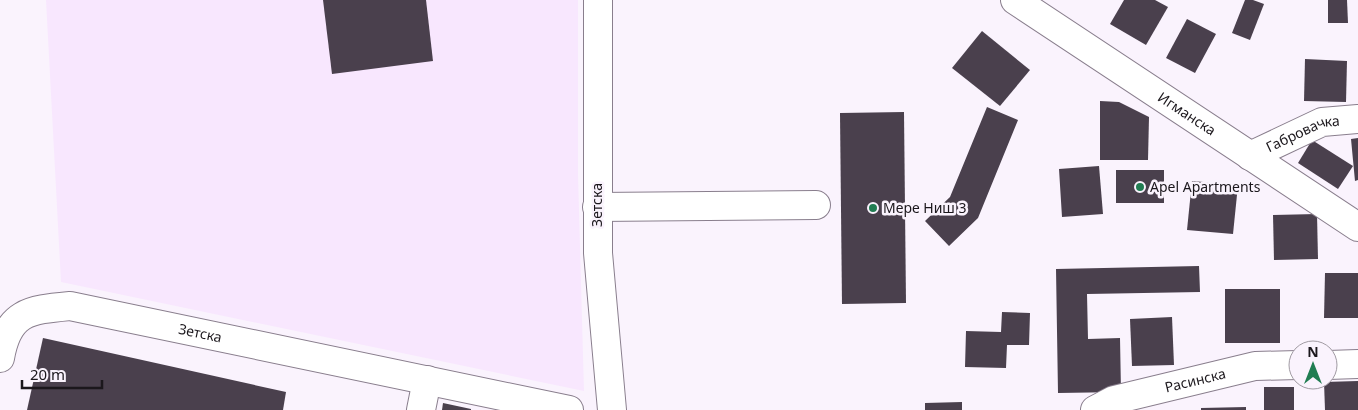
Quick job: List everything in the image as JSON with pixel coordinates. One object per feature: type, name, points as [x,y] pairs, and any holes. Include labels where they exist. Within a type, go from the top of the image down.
[{"type":"street","name":"Зетска","points":[[598,0],[598,253],[612,410]]},
{"type":"street","name":"Игманска","points":[[1015,0],[1358,227]]},
{"type":"street","name":"Габровачка","points":[[1250,156],[1322,122],[1358,118]]},
{"type":"street","points":[[597,207],[816,205]]},
{"type":"street","name":"Зетска","points":[[0,358],[3,342],[14,321],[39,309],[70,306],[569,410]]},
{"type":"street","points":[[1338,365],[1358,364]]},
{"type":"street","name":"Расинска","points":[[1095,410],[1114,400],[1255,366],[1288,365]]},
{"type":"street","points":[[420,410],[427,380]]},
{"type":"shaded area","points":[[46,0],[578,0],[578,175],[584,391],[61,282]]},
{"type":"building","points":[[323,0],[426,0],[433,61],[332,74]]},
{"type":"building","points":[[1124,0],[1155,0],[1168,7],[1146,45],[1110,24]]},
{"type":"building","points":[[1245,0],[1253,0],[1264,4],[1250,40],[1232,33]]},
{"type":"building","points":[[1328,0],[1347,0],[1348,23],[1328,23]]},
{"type":"building","points":[[1187,19],[1216,34],[1195,73],[1166,58]]},
{"type":"building","points":[[982,31],[1030,70],[1000,106],[952,68]]},
{"type":"building","points":[[1305,59],[1347,61],[1346,102],[1304,101]]},
{"type":"building","points":[[1100,101],[1119,102],[1149,117],[1148,160],[1100,160]]},
{"type":"building","points":[[987,107],[1018,120],[978,218],[949,246],[925,221],[950,197]]},
{"type":"building","name":"Мере Ниш 3","points":[[904,112],[906,303],[842,304],[840,113]]},
{"type":"building","points":[[1358,138],[1358,180],[1355,181],[1351,139]]},
{"type":"building","points":[[1312,140],[1353,166],[1338,189],[1298,163]]},
{"type":"building","points":[[1099,166],[1103,214],[1062,217],[1059,169]]},
{"type":"building","name":"Apel Apartments","points":[[1116,170],[1164,170],[1164,203],[1116,203]]},
{"type":"building","points":[[1192,181],[1238,185],[1233,234],[1187,230]]},
{"type":"building","points":[[1317,214],[1318,259],[1274,260],[1273,215]]},
{"type":"building","points":[[1199,266],[1200,292],[1087,294],[1088,339],[1120,338],[1121,392],[1058,393],[1056,269]]},
{"type":"building","points":[[1325,273],[1358,273],[1358,318],[1324,318]]},
{"type":"building","points":[[1225,289],[1280,289],[1280,343],[1225,343]]},
{"type":"building","points":[[1002,312],[1030,313],[1029,345],[1007,345],[1006,368],[965,367],[966,331],[1001,332]]},
{"type":"building","points":[[1172,317],[1174,365],[1132,366],[1130,319]]},
{"type":"building","points":[[43,338],[286,392],[283,410],[27,410]]},
{"type":"building","points":[[1358,381],[1358,410],[1325,410],[1324,390],[1338,390],[1338,382]]},
{"type":"building","points":[[1264,387],[1288,387],[1288,390],[1294,390],[1294,410],[1264,410]]},
{"type":"building","points":[[962,402],[962,410],[925,410],[925,403]]},
{"type":"building","points":[[443,403],[471,409],[471,410],[442,410]]},
{"type":"building","points":[[1246,407],[1246,410],[1201,410],[1201,408]]},
{"type":"place","name":"Apel Apartments","points":[[1140,187]]},
{"type":"place","name":"Мере Ниш 3","points":[[873,208]]}]
